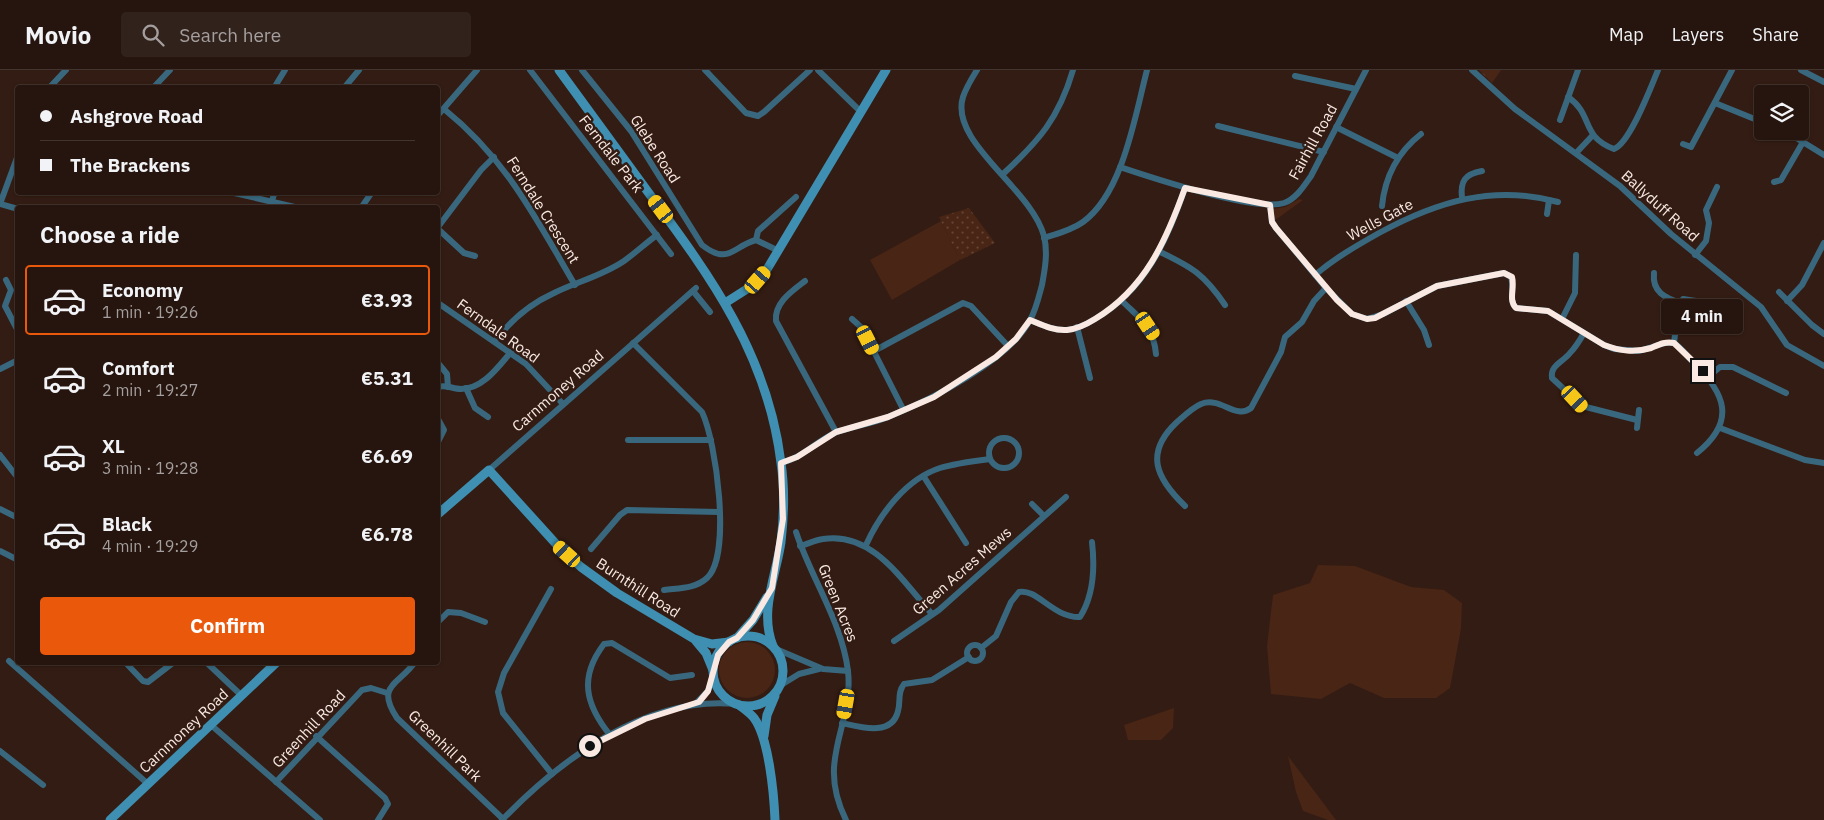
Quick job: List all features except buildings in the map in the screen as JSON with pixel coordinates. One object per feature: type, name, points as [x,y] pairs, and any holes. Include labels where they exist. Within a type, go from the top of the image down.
[{"type":"street","points":[[52,85],[66,70]]},
{"type":"street","points":[[156,85],[170,70]]},
{"type":"street","points":[[276,85],[285,70]]},
{"type":"street","points":[[346,85],[359,70]]},
{"type":"street","points":[[440,113],[477,70]]},
{"type":"street","name":"Ferndale Park","points":[[530,70],[671,254]]},
{"type":"street","points":[[559,70],[695,256],[725,303],[755,361],[766,390],[781,463],[783,519],[766,624],[774,648],[782,663],[780,687],[767,715],[764,740]]},
{"type":"street","name":"Glebe Road","points":[[582,70],[631,131],[702,245],[711,252],[729,254],[756,240]]},
{"type":"street","points":[[705,70],[746,113],[752,116],[764,112],[810,70]]},
{"type":"street","points":[[818,70],[860,111]]},
{"type":"street","points":[[725,303],[758,280],[779,251],[860,111],[886,70]]},
{"type":"street","points":[[781,463],[797,457],[836,432],[888,417],[934,397],[974,374],[1008,346],[1030,320],[1046,267],[1044,238],[1040,223],[1025,199],[972,140],[964,126],[961,111],[963,97],[977,70]]},
{"type":"street","points":[[1003,174],[1046,131],[1064,96],[1073,70]]},
{"type":"street","points":[[1044,238],[1083,222],[1103,203],[1120,168],[1147,70]]},
{"type":"street","name":"Fairhill Road","points":[[1270,205],[1285,202],[1300,192],[1324,152],[1366,70]]},
{"type":"street","name":"Ballyduff Road","points":[[1472,70],[1515,109],[1576,152],[1627,192],[1696,255],[1761,307],[1787,345],[1824,366]]},
{"type":"street","points":[[1560,120],[1578,70]]},
{"type":"street","points":[[1568,96],[1580,106],[1593,135],[1606,146],[1614,149],[1620,147],[1628,134],[1658,70]]},
{"type":"street","points":[[1683,144],[1691,147],[1732,70]]},
{"type":"street","points":[[1801,70],[1824,82]]},
{"type":"street","points":[[1295,76],[1356,89]]},
{"type":"street","points":[[1715,103],[1754,119]]},
{"type":"street","name":"Ferndale Crescent","points":[[444,109],[467,128],[508,174],[575,286]]},
{"type":"street","points":[[1218,126],[1324,152]]},
{"type":"street","points":[[1336,127],[1398,158]]},
{"type":"street","points":[[1382,206],[1383,189],[1398,158],[1407,145],[1421,134]]},
{"type":"street","points":[[1576,152],[1593,135]]},
{"type":"street","points":[[1800,140],[1824,155]]},
{"type":"street","points":[[1774,182],[1781,180],[1803,142]]},
{"type":"street","points":[[440,225],[481,170],[494,157]]},
{"type":"street","points":[[15,163],[0,204],[15,208]]},
{"type":"street","points":[[1120,168],[1185,188],[1270,205],[1272,222],[1276,228],[1326,288],[1346,310],[1367,319],[1383,314],[1437,286],[1504,273],[1512,277],[1512,300],[1516,308],[1541,309],[1562,319],[1604,345],[1627,351],[1674,343]]},
{"type":"street","points":[[1462,198],[1462,183],[1465,177],[1470,173],[1482,171]]},
{"type":"street","points":[[1696,255],[1706,240],[1709,223],[1706,210],[1717,187]]},
{"type":"street","points":[[1030,320],[1054,330],[1077,328],[1104,314],[1130,294],[1158,251],[1185,188]]},
{"type":"street","name":"Wells Gate","points":[[1315,274],[1344,253],[1396,224],[1418,213],[1462,198],[1506,194],[1558,202]]},
{"type":"street","points":[[242,195],[285,205]]},
{"type":"street","points":[[271,202],[274,195]]},
{"type":"street","points":[[779,251],[756,240],[758,231],[796,197]]},
{"type":"street","points":[[1546,214],[1549,200]]},
{"type":"street","points":[[440,230],[464,253],[475,256]]},
{"type":"street","points":[[495,341],[506,327],[526,309],[553,293],[575,286],[623,262],[656,234]]},
{"type":"street","points":[[1787,301],[1802,284],[1824,243]]},
{"type":"street","points":[[1158,251],[1186,264],[1205,277],[1225,305]]},
{"type":"street","points":[[1562,319],[1576,294],[1576,255]]},
{"type":"street","points":[[1654,273],[1654,285],[1659,292],[1681,303]]},
{"type":"street","points":[[6,280],[10,290],[5,306],[15,324]]},
{"type":"street","points":[[805,282],[786,296],[775,313],[776,320],[836,432]]},
{"type":"street","points":[[1185,506],[1174,496],[1158,470],[1156,455],[1162,439],[1181,419],[1203,403],[1217,402],[1239,412],[1245,412],[1251,408],[1281,352],[1285,337],[1302,322],[1314,301],[1326,288]]},
{"type":"street","name":"Carnmoney Road","points":[[440,512],[695,290],[710,312]]},
{"type":"street","points":[[1780,292],[1812,325],[1824,334]]},
{"type":"street","points":[[1697,452],[1709,443],[1720,428],[1722,400],[1708,377],[1674,343],[1676,318],[1683,299],[1709,303],[1726,302]]},
{"type":"street","points":[[1121,300],[1148,326],[1154,335],[1156,354]]},
{"type":"street","points":[[1406,301],[1424,330],[1429,345]]},
{"type":"street","name":"Ferndale Road","points":[[440,304],[512,352],[536,374],[563,404]]},
{"type":"street","points":[[874,351],[963,304],[971,306],[1008,346]]},
{"type":"street","points":[[852,319],[862,328],[903,409]]},
{"type":"street","points":[[1077,328],[1090,378]]},
{"type":"street","points":[[1584,333],[1568,356],[1554,367],[1551,373],[1552,378],[1582,406],[1637,424],[1639,410]]},
{"type":"street","points":[[633,343],[702,412],[708,424],[719,487],[719,549],[713,570],[699,584],[664,590]]},
{"type":"street","points":[[440,387],[475,387],[512,352]]},
{"type":"street","points":[[0,369],[15,362]]},
{"type":"street","points":[[440,365],[447,374],[448,387]]},
{"type":"street","points":[[1708,377],[1720,367],[1733,367],[1786,394]]},
{"type":"street","points":[[466,388],[476,408],[488,417]]},
{"type":"street","points":[[440,423],[444,430],[440,438]]},
{"type":"street","points":[[1720,428],[1813,463],[1824,464]]},
{"type":"street","points":[[932,614],[879,554],[866,545],[872,532],[894,501],[914,482],[939,468],[990,459],[1001,468],[1011,467],[1019,455],[1017,446],[1010,439],[1000,439],[992,444],[990,459]]},
{"type":"street","points":[[628,440],[711,440]]},
{"type":"street","points":[[0,455],[15,474]]},
{"type":"street","name":"Burnthill Road","points":[[489,470],[550,538],[580,567],[617,593],[694,639],[712,644],[733,640]]},
{"type":"street","points":[[924,477],[966,543]]},
{"type":"street","name":"Green Acres Mews","points":[[894,641],[932,614],[1066,497]]},
{"type":"street","points":[[1032,504],[1044,516]]},
{"type":"street","points":[[0,509],[15,516]]},
{"type":"street","points":[[591,549],[620,515],[627,510],[719,512]]},
{"type":"street","name":"Green Acres","points":[[796,532],[800,546],[844,646],[848,672]]},
{"type":"street","name":"Green Acres","points":[[800,546],[824,539],[866,545]]},
{"type":"street","points":[[981,648],[996,636],[1011,602],[1019,592],[1024,591],[1034,594],[1046,605],[1070,618],[1080,617],[1088,606],[1095,566],[1092,542]]},
{"type":"street","points":[[0,551],[15,558]]},
{"type":"street","points":[[693,704],[704,697],[708,691],[718,655],[753,620],[772,588]]},
{"type":"street","points":[[551,589],[504,673],[498,692],[503,713],[552,774]]},
{"type":"street","points":[[440,620],[448,612],[461,613],[485,622]]},
{"type":"street","points":[[733,640],[756,637],[774,648],[823,669],[848,672],[849,685],[832,776],[846,820]]},
{"type":"street","name":"Burnthill Road","points":[[694,639],[706,652],[714,674]]},
{"type":"street","points":[[610,735],[597,719],[590,704],[588,688],[589,674],[597,653],[604,644],[612,643],[670,678],[692,675]]},
{"type":"street","points":[[968,658],[969,648],[976,645],[981,648]]},
{"type":"street","points":[[968,658],[975,661],[980,659],[982,655],[981,648]]},
{"type":"street","points":[[842,722],[867,729],[880,728],[892,723],[898,712],[899,690],[904,684],[932,680],[968,658]]},
{"type":"street","points":[[9,661],[148,784]]},
{"type":"street","points":[[128,665],[143,681],[148,682],[170,665]]},
{"type":"street","points":[[209,665],[242,696]]},
{"type":"street","name":"Carnmoney Road","points":[[110,820],[274,665]]},
{"type":"street","points":[[387,693],[397,679],[412,665]]},
{"type":"street","points":[[503,819],[552,774],[610,735],[645,719],[693,704],[712,702],[757,705],[766,702],[780,687],[799,674],[823,669]]},
{"type":"street","points":[[714,674],[724,696],[738,704],[754,718],[764,740],[774,794],[775,820]]},
{"type":"street","name":"Greenhill Road","points":[[276,782],[316,736],[362,690],[379,689],[387,693]]},
{"type":"street","name":"Greenhill Park","points":[[387,693],[390,707],[397,718],[503,819]]},
{"type":"street","points":[[211,725],[320,820]]},
{"type":"street","points":[[316,736],[385,798],[388,804],[378,820]]},
{"type":"street","points":[[0,751],[43,785]]},
{"type":"green space","points":[[1479,70],[1501,70],[1492,83]]},
{"type":"green space","points":[[1299,199],[1303,200],[1274,221],[1273,209],[1285,207]]},
{"type":"green space","points":[[969,208],[995,243],[960,260],[939,217]]},
{"type":"green space","points":[[941,221],[960,260],[892,300],[870,260]]},
{"type":"green space","points":[[1318,565],[1355,566],[1411,587],[1444,590],[1462,603],[1461,629],[1450,688],[1436,698],[1384,698],[1350,683],[1321,699],[1271,694],[1267,646],[1273,595],[1310,583]]},
{"type":"green space","points":[[747,642],[758,644],[767,650],[773,659],[775,670],[773,681],[767,690],[758,696],[747,698],[736,696],[727,690],[721,681],[719,670],[721,659],[727,650],[736,644]]},
{"type":"green space","points":[[1174,708],[1173,728],[1161,740],[1128,740],[1124,725]]},
{"type":"green space","points":[[1288,756],[1336,820],[1328,820],[1303,811],[1296,792]]},
{"type":"route","points":[[590,746],[626,727],[669,710],[699,702],[704,697],[714,675],[714,663],[718,655],[753,620],[772,588],[778,562],[783,519],[781,463],[797,457],[836,432],[888,417],[934,397],[974,374],[996,357],[1016,339],[1030,320],[1054,330],[1068,330],[1084,325],[1104,314],[1130,294],[1147,271],[1165,239],[1185,188],[1270,205],[1270,215],[1276,228],[1346,310],[1359,317],[1375,318],[1424,291],[1456,280],[1504,273],[1512,277],[1512,300],[1516,308],[1521,310],[1541,309],[1548,311],[1604,345],[1614,349],[1639,351],[1665,343],[1674,343],[1703,371]]}]
